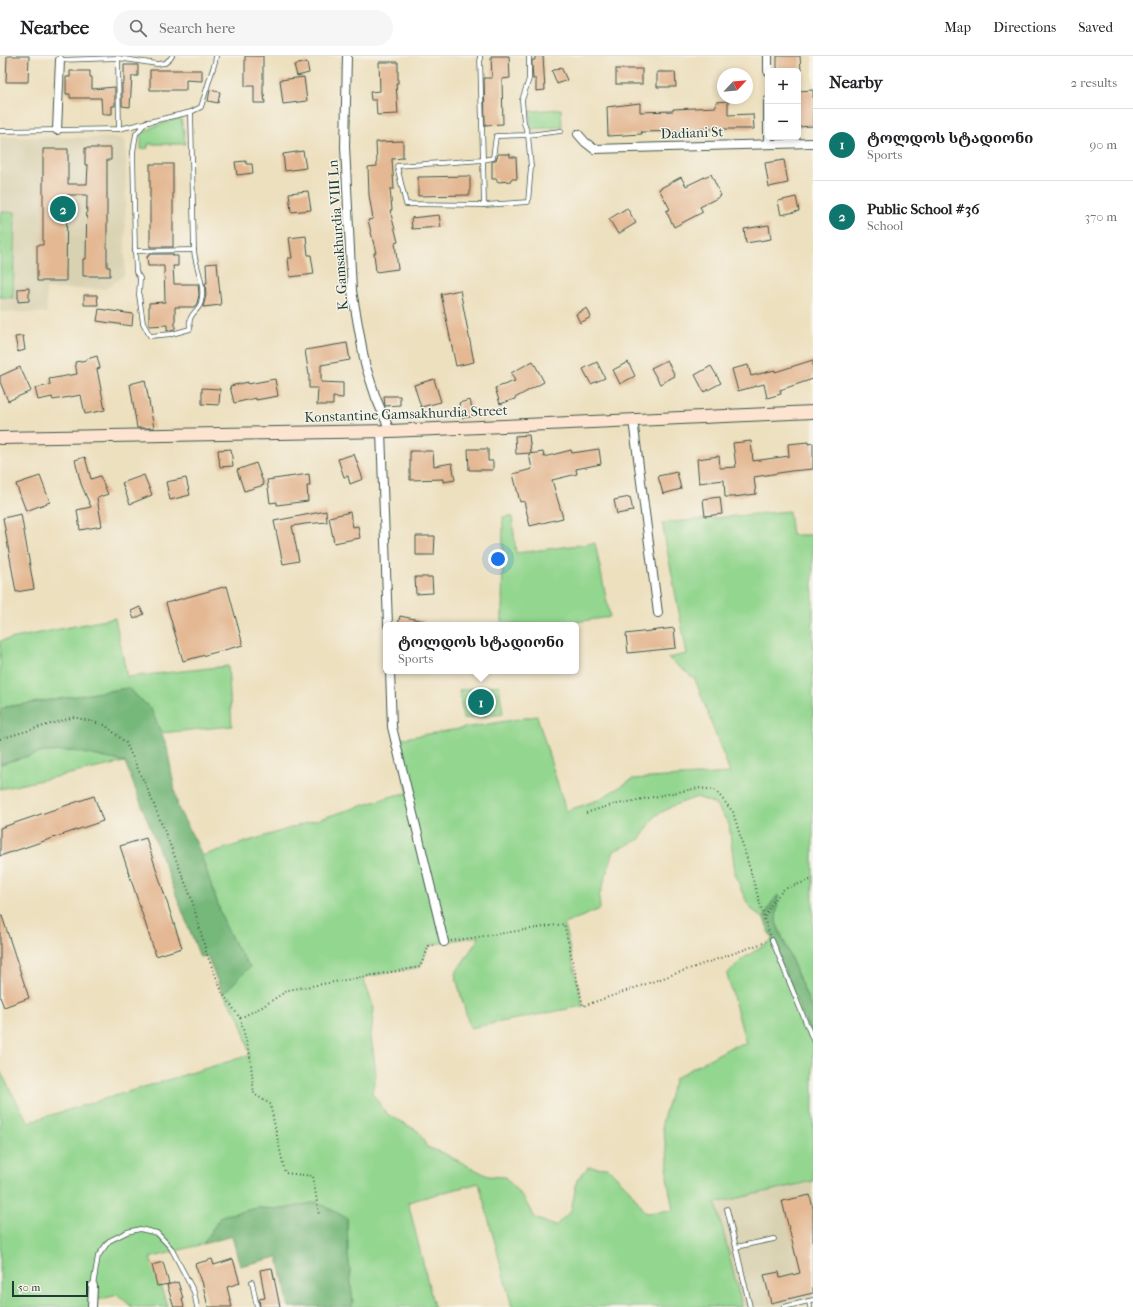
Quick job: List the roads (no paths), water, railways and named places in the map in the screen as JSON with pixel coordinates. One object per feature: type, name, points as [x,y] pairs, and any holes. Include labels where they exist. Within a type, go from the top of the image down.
[{"type":"street","name":"K. Gamsakhurdia VIII Ln","points":[[347,56],[345,146],[352,291],[365,364],[385,431]]},
{"type":"street","points":[[768,56],[768,68]]},
{"type":"street","points":[[57,130],[60,58]]},
{"type":"street","points":[[768,104],[768,144]]},
{"type":"street","name":"Dadiani St","points":[[578,134],[594,149],[813,143]]},
{"type":"street","name":"Konstantine Gamsakhurdia Street","points":[[0,438],[385,431],[813,412]]},
{"type":"street","points":[[633,420],[658,613]]},
{"type":"street","points":[[385,431],[388,622]]},
{"type":"street","points":[[390,674],[392,727],[444,942]]},
{"type":"street","points":[[92,1307],[93,1286]]},
{"type":"lane","points":[[60,58],[118,58],[165,64],[172,56]]},
{"type":"lane","points":[[0,130],[119,129],[192,112],[200,107],[216,56]]},
{"type":"lane","points":[[480,56],[484,205]]},
{"type":"lane","points":[[529,56],[529,79],[522,100],[524,123],[528,135],[531,167],[528,202],[484,205],[406,204],[397,166],[493,158],[496,136],[528,135],[561,131]]},
{"type":"lane","points":[[118,58],[119,129]]},
{"type":"lane","points":[[146,122],[136,134],[133,152],[136,272],[140,278],[139,295],[143,323],[150,336],[172,334],[190,329],[190,318],[201,303],[202,293],[200,277],[194,258],[192,112]]},
{"type":"lane","points":[[135,251],[194,250]]},
{"type":"lane","points":[[772,940],[813,1040]]},
{"type":"lane","points":[[727,1209],[750,1307]]},
{"type":"lane","points":[[93,1286],[98,1256],[109,1241],[126,1232],[140,1229],[157,1233],[171,1248],[194,1292],[197,1307]]},
{"type":"lane","points":[[736,1247],[774,1239]]},
{"type":"lane","points":[[252,1282],[257,1307]]},
{"type":"lane","points":[[784,1307],[811,1301],[810,1307]]},
{"type":"place","name":"Public School #36","points":[[63,209]]},
{"type":"place","name":"ტოლდოს სტადიონი","points":[[481,702]]}]
